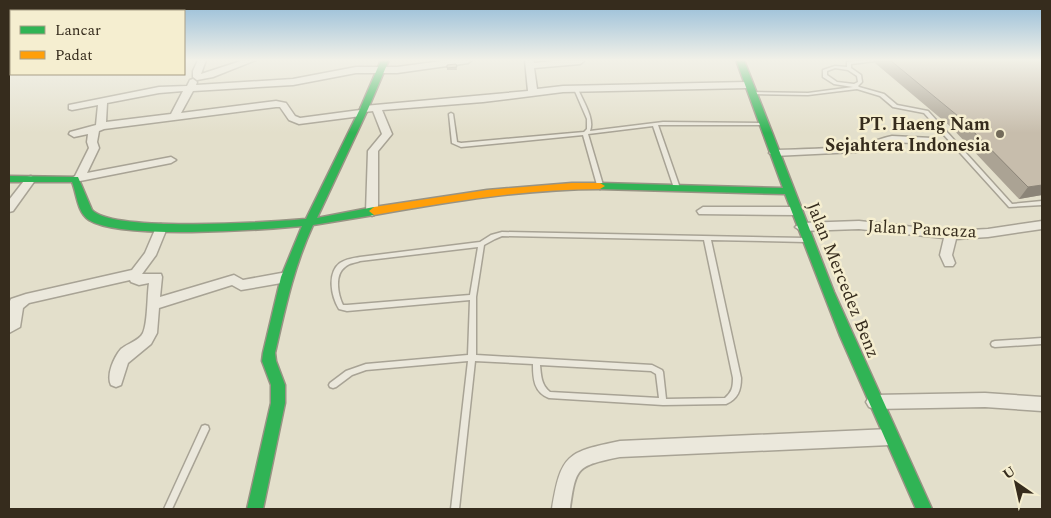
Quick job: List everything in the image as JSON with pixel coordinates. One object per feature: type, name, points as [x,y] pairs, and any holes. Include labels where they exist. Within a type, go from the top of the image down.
[{"type":"street","points":[[174,117],[192,84]]},
{"type":"street","points":[[72,107],[149,91],[248,84]]},
{"type":"street","points":[[255,509],[277,414],[278,385],[269,362],[269,353],[287,277],[309,222],[375,84]]},
{"type":"street","points":[[532,84],[533,93]]},
{"type":"street","name":"Jalan Mercedez Benz","points":[[748,84],[806,240],[874,402],[924,509]]},
{"type":"street","points":[[74,134],[97,128],[276,104],[283,105],[292,118],[299,121],[377,109],[483,100],[576,89],[749,89]]},
{"type":"street","points":[[103,100],[92,142],[94,148],[77,178],[84,206],[92,216],[109,223],[161,228],[309,222],[428,202],[536,188],[600,185],[788,191]]},
{"type":"street","points":[[372,212],[374,151],[387,134],[377,109]]},
{"type":"street","points":[[774,153],[856,149],[874,146],[892,139],[932,141]]},
{"type":"street","points":[[9,179],[77,178],[171,160]]},
{"type":"street","points":[[9,208],[31,179]]},
{"type":"street","points":[[702,211],[796,211]]},
{"type":"street","name":"Jalan Pancaza","points":[[801,227],[860,226],[951,235],[988,233],[1042,225]]},
{"type":"street","points":[[9,326],[15,323],[12,306],[26,298],[113,280],[136,273],[150,255],[161,228]]},
{"type":"street","points":[[949,263],[946,255],[951,235]]},
{"type":"street","points":[[116,380],[119,362],[122,357],[149,337],[156,277],[137,280],[136,273]]},
{"type":"street","points":[[153,305],[233,280],[240,285],[260,280],[287,277]]},
{"type":"street","points":[[874,402],[985,400],[1042,404]]},
{"type":"street","points":[[561,509],[566,475],[571,466],[580,459],[590,455],[620,449],[890,437]]},
{"type":"lane","points":[[842,84],[882,95],[895,106],[926,112],[1011,206],[1042,203]]},
{"type":"lane","points":[[749,89],[808,94],[856,87],[858,84]]},
{"type":"lane","points":[[576,89],[589,119],[589,129],[585,133]]},
{"type":"lane","points":[[451,114],[455,143],[458,145],[585,133],[655,124],[764,124]]},
{"type":"lane","points":[[655,124],[677,188]]},
{"type":"lane","points":[[585,133],[600,185]]},
{"type":"lane","points":[[472,297],[341,307],[336,297],[336,277],[340,267],[350,261],[481,244],[502,234],[806,240]]},
{"type":"lane","points":[[536,361],[540,389],[543,393],[549,395],[663,402],[726,401],[733,397],[737,390],[730,342],[708,238]]},
{"type":"lane","points":[[455,509],[472,358],[472,297],[481,244]]},
{"type":"lane","points":[[994,344],[1042,341]]},
{"type":"lane","points":[[333,385],[349,373],[366,367],[472,358],[536,361],[655,368],[659,372],[663,402]]},
{"type":"lane","points":[[168,509],[204,429]]},
{"type":"building","points":[[919,84],[1042,84],[1042,185],[1028,187],[958,116]]},
{"type":"traffic: fast","points":[[255,509],[278,403],[278,385],[269,361],[269,353],[287,277],[301,239],[375,84]]},
{"type":"traffic: fast","points":[[748,84],[828,292],[884,423],[924,509]]},
{"type":"traffic: fast","points":[[9,179],[75,179],[78,183],[85,208],[92,217],[106,222],[130,226],[266,225],[311,222],[374,211]]},
{"type":"traffic: fast","points":[[600,186],[789,191]]},
{"type":"traffic: slow","points":[[374,211],[515,190],[544,187],[600,186]]},
{"type":"place","name":"PT. Haeng Nam Sejahtera Indonesia","points":[[1000,134]]}]
